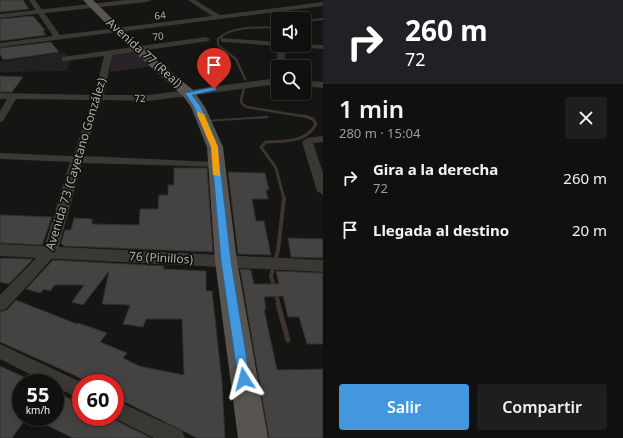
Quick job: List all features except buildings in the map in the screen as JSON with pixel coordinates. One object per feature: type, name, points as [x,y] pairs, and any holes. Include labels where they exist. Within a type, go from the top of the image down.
[{"type":"main road","name":"Avenida 77 (Real)","points":[[90,3],[137,49],[188,93],[198,107],[215,147],[226,261],[253,438]]},
{"type":"street","points":[[32,0],[58,38]]},
{"type":"street","points":[[0,16],[40,12],[90,3],[147,0]]},
{"type":"street","points":[[191,0],[218,17]]},
{"type":"street","points":[[291,0],[304,6]]},
{"type":"street","name":"64","points":[[0,45],[323,4]]},
{"type":"street","name":"70","points":[[65,59],[206,39]]},
{"type":"street","points":[[224,40],[271,43]]},
{"type":"street","points":[[311,46],[323,47]]},
{"type":"street","name":"Avenida 73 (Cayetano González)","points":[[0,305],[50,253],[77,159],[98,98],[109,53]]},
{"type":"street","name":"72","points":[[0,96],[148,98],[253,83],[271,83]]},
{"type":"street","points":[[311,84],[323,85]]},
{"type":"street","points":[[0,119],[13,96]]},
{"type":"street","points":[[323,139],[311,140],[307,142],[323,191]]},
{"type":"street","points":[[0,156],[216,165]]},
{"type":"street","name":"76 (Pinillos)","points":[[0,250],[323,266]]},
{"type":"street","points":[[0,351],[72,387]]},
{"type":"street","points":[[124,413],[175,438]]},
{"type":"lane","points":[[204,121],[266,117]]},
{"type":"shaded area","points":[[136,51],[153,66],[110,72],[111,54]]},
{"type":"shaded area","points":[[65,52],[71,58],[67,71],[0,72],[0,62]]},
{"type":"waterway","points":[[311,20],[323,19]]},
{"type":"waterway","points":[[227,52],[218,45],[218,39],[231,31],[246,28],[271,27]]},
{"type":"waterway","points":[[225,51],[236,59],[245,79]]},
{"type":"waterway","points":[[244,89],[241,99],[242,104],[247,107],[306,117]]},
{"type":"waterway","points":[[284,199],[276,168],[261,147],[266,142],[294,140],[307,135],[316,124],[313,119],[306,117]]},
{"type":"waterway","points":[[279,305],[271,276],[278,250],[284,199]]},
{"type":"waterway","points":[[278,304],[288,340]]},
{"type":"slow traffic","points":[[200,114],[215,147],[217,175]]},
{"type":"route","points":[[214,89],[188,93],[198,107],[215,147],[226,261],[244,379]]}]
